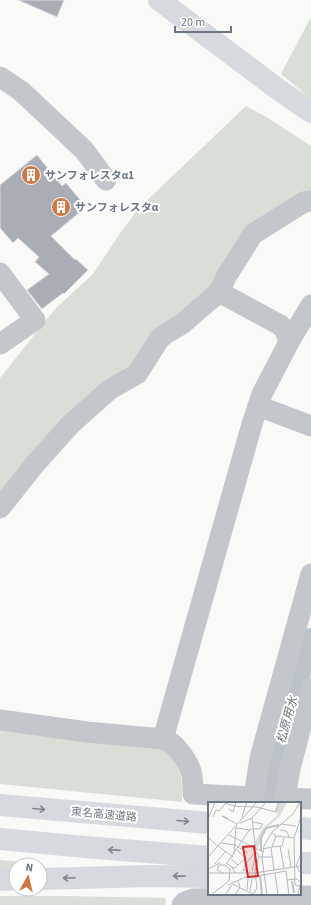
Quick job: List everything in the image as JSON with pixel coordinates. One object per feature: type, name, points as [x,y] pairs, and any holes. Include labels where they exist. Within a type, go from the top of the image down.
[{"type":"main road","points":[[158,0],[311,112]]},
{"type":"main road","name":"東名高速道路","points":[[0,805],[208,823]]},
{"type":"main road","points":[[301,828],[311,829]]},
{"type":"main road","points":[[0,839],[208,857]]},
{"type":"main road","points":[[48,879],[150,876],[208,877]]},
{"type":"street","points":[[0,77],[21,91],[84,150],[106,180]]},
{"type":"street","points":[[0,508],[35,464],[70,425],[109,390],[137,374],[160,338],[182,324],[219,292],[226,277],[253,234],[304,202],[311,201]]},
{"type":"street","points":[[0,273],[35,320],[0,344]]},
{"type":"street","points":[[219,292],[280,325],[285,330],[289,342]]},
{"type":"street","points":[[163,738],[252,424],[262,394],[289,342],[311,305]]},
{"type":"street","points":[[258,406],[311,426]]},
{"type":"street","points":[[0,720],[87,732],[163,738],[169,740],[188,762],[193,778],[193,794],[253,800],[260,758],[311,574]]},
{"type":"street","points":[[311,688],[290,769],[284,801],[311,799]]},
{"type":"street","points":[[182,905],[184,902],[193,899],[246,899],[311,896]]},
{"type":"shaded area","points":[[311,17],[311,99],[281,74]]},
{"type":"shaded area","points":[[246,106],[268,118],[311,146],[311,194],[298,197],[213,291],[133,371],[0,496],[0,378],[55,309],[93,274],[139,208]]},
{"type":"shaded area","points":[[0,727],[158,746],[172,757],[179,770],[182,784],[182,802],[0,784]]},
{"type":"shaded area","points":[[0,860],[8,861],[8,872],[0,872]]},
{"type":"shaded area","points":[[0,896],[166,898],[165,905],[0,905]]},
{"type":"building","points":[[18,0],[64,0],[57,17]]},
{"type":"building","points":[[37,155],[62,186],[66,183],[86,207],[51,236],[75,260],[76,259],[88,270],[64,294],[63,293],[42,309],[27,290],[49,274],[35,262],[39,257],[18,238],[13,243],[0,228],[0,185]]},
{"type":"waterway","name":"松原用水","points":[[269,802],[276,757],[311,638]]},
{"type":"place","name":"サンフォレスタα1","points":[[31,175]]},
{"type":"place","name":"サンフォレスタα","points":[[61,207]]}]
